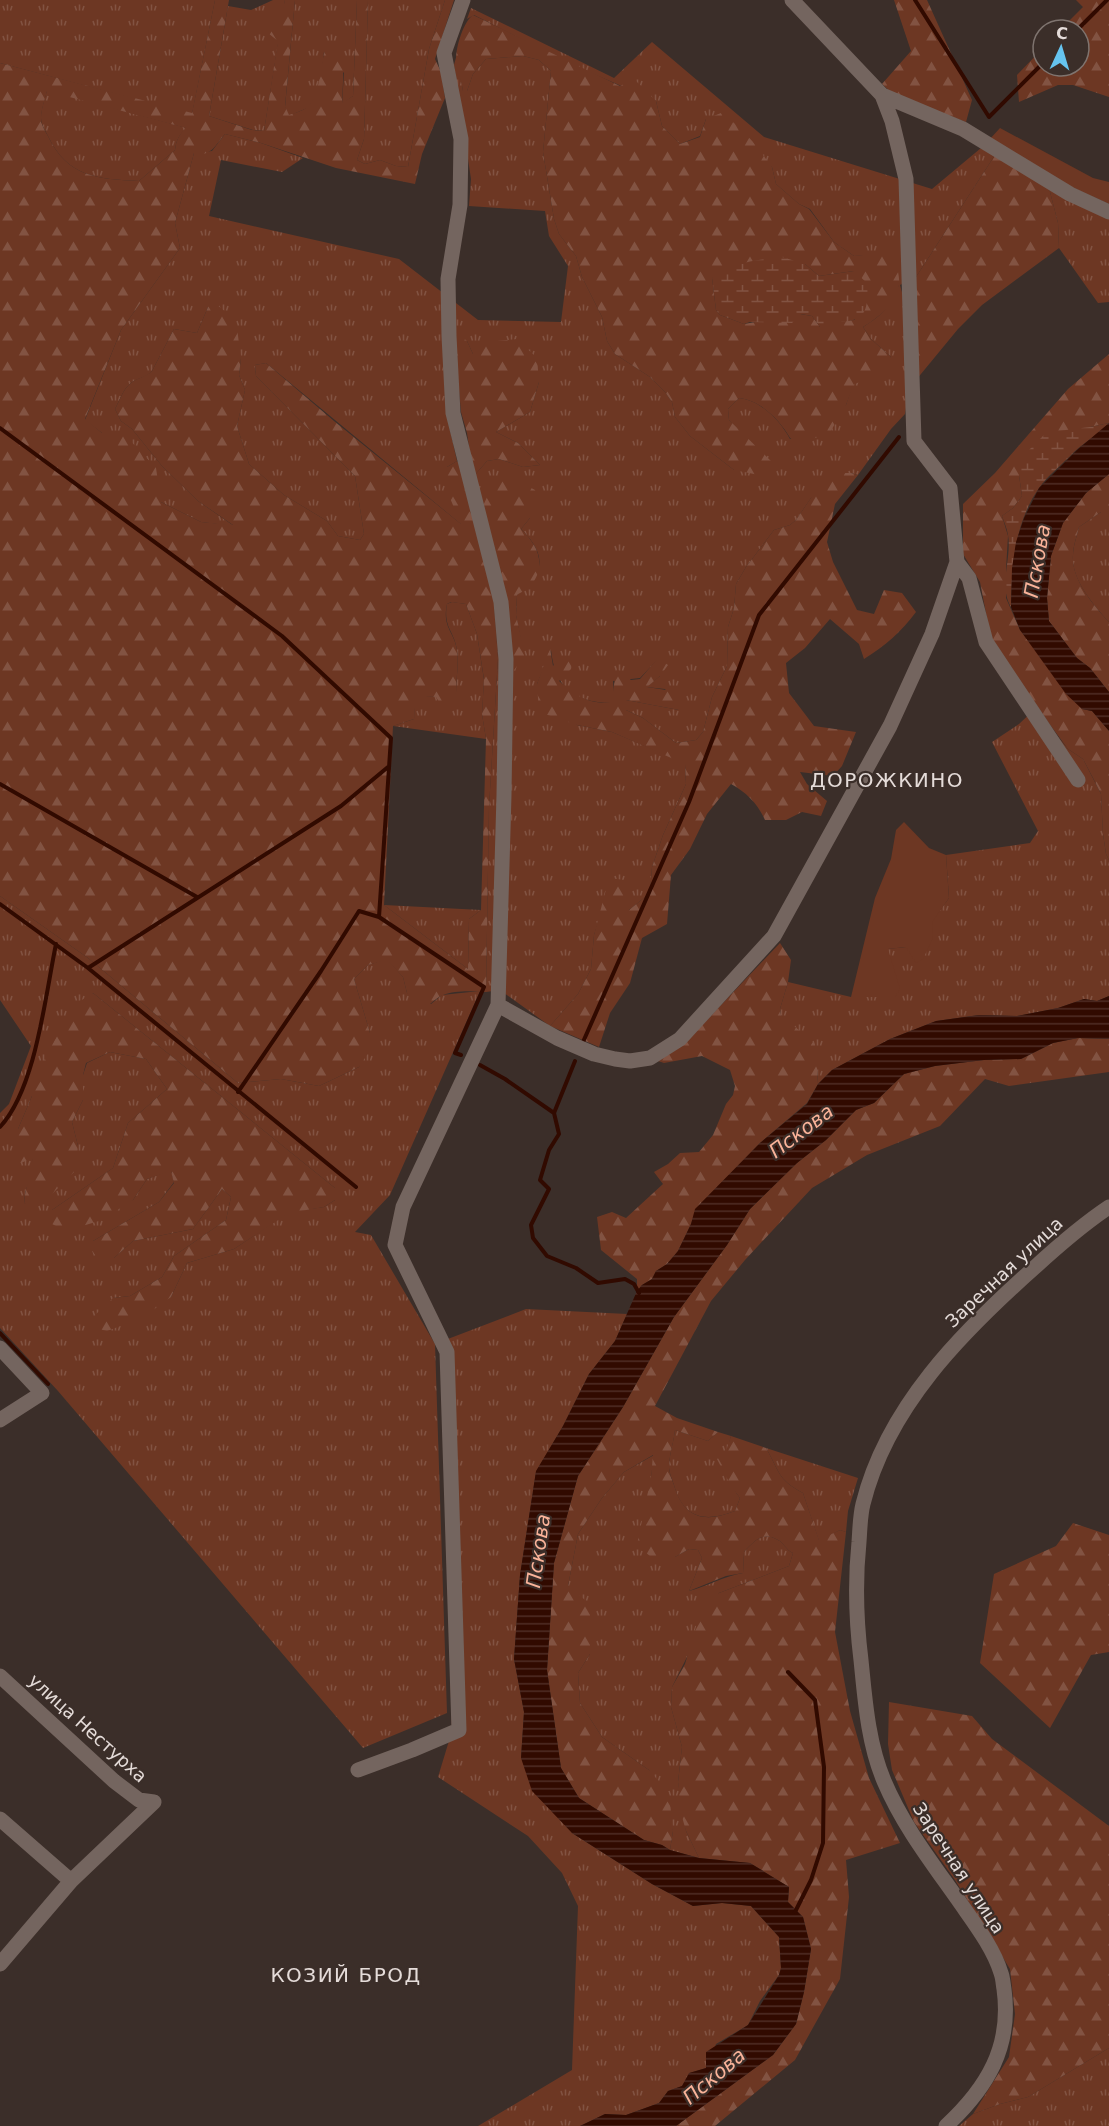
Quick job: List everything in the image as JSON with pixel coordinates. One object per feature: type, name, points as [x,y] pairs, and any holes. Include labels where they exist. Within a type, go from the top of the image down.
[{"type":"street","points":[[358,1770],[459,1730],[447,1352],[395,1245],[403,1207],[498,1005],[506,659],[501,602],[453,413],[448,279],[460,205],[461,139],[444,53],[463,0]]},
{"type":"street","points":[[498,1005],[557,1038],[594,1054],[615,1059],[630,1061],[650,1058],[680,1039],[774,936],[890,726],[932,634],[957,562],[950,488],[914,441],[906,179],[892,121],[882,95],[792,0]]},
{"type":"street","points":[[882,95],[963,129],[1070,194],[1109,212]]},
{"type":"street","points":[[957,562],[969,578],[986,642],[1078,780]]},
{"type":"street","name":"Заречная улица","points":[[945,2126],[957,2115],[984,2081],[1001,2050],[1006,2006],[1001,1973],[981,1933],[904,1823],[883,1779],[869,1728],[857,1626],[856,1579],[862,1507],[877,1463],[889,1439],[930,1373],[994,1303],[1083,1225],[1109,1207]]},
{"type":"street","points":[[0,1348],[42,1393],[0,1420]]},
{"type":"street","name":"улица Нестурха","points":[[1,1679],[114,1781],[139,1800],[154,1802],[71,1881]]},
{"type":"street","points":[[0,1819],[71,1881],[0,1965]]},
{"type":"green space","points":[[0,0],[215,0],[192,114],[0,63]]},
{"type":"green space","points":[[215,0],[229,0],[209,116],[252,130],[264,131],[278,41],[263,29],[282,12],[285,0],[295,0],[285,106],[289,115],[301,111],[312,100],[319,83],[326,48],[333,42],[339,41],[342,57],[342,103],[353,96],[357,0],[368,0],[364,139],[357,160],[365,164],[380,160],[396,166],[408,167],[429,49],[445,0],[454,0],[435,59],[441,72],[445,98],[422,154],[415,184],[336,168],[261,143],[225,134],[209,152],[194,153],[175,223],[180,248],[121,330],[85,419],[102,433],[123,433],[156,468],[161,502],[201,522],[233,525],[198,501],[162,466],[132,429],[121,421],[115,409],[128,385],[152,371],[174,329],[197,333],[208,307],[215,303],[236,321],[241,358],[239,375],[245,390],[237,426],[249,464],[284,495],[327,521],[338,536],[360,540],[364,534],[355,476],[256,376],[255,365],[266,363],[461,524],[447,491],[447,467],[457,461],[473,475],[467,433],[461,412],[455,345],[456,332],[467,341],[473,354],[488,343],[517,339],[537,358],[539,382],[530,412],[496,432],[518,443],[540,465],[523,467],[499,459],[487,461],[474,476],[482,508],[489,493],[500,480],[516,480],[535,490],[538,500],[530,518],[521,529],[532,541],[539,562],[539,569],[532,584],[517,595],[516,615],[525,655],[509,677],[501,602],[494,604],[498,658],[489,807],[486,992],[453,992],[438,997],[427,1005],[420,1006],[414,1004],[407,993],[403,977],[387,960],[368,965],[354,979],[370,1033],[370,1050],[359,1067],[319,1086],[281,1079],[238,1083],[88,958],[0,896],[0,63],[192,113]],"holes":[[[47,91],[186,128],[178,138],[175,150],[139,181],[97,177],[74,168],[64,160],[44,130],[41,121]],[[451,602],[466,604],[477,634],[484,679],[482,714],[486,739],[481,910],[469,919],[468,969],[384,905],[393,726],[414,719],[416,696],[436,697],[441,705],[454,697],[456,693],[457,650],[446,619],[447,604]]]},
{"type":"green space","points":[[273,0],[285,0],[264,131],[253,130],[209,116],[228,6],[251,10]]},
{"type":"green space","points":[[295,0],[357,0],[353,96],[342,104],[344,73],[324,52],[320,82],[312,103],[307,108],[289,116],[285,107]]},
{"type":"green space","points":[[368,0],[445,0],[429,49],[408,167],[396,166],[380,160],[365,164],[357,160],[364,139]]},
{"type":"green space","points":[[894,0],[927,0],[972,100],[966,122],[896,97],[882,84],[911,51]]},
{"type":"green space","points":[[1076,0],[1109,0],[1109,97],[1073,85],[1058,85],[1019,102],[1017,75],[1031,60],[1031,78],[1091,78],[1091,18],[1072,18],[1083,7]]},
{"type":"green space","points":[[471,8],[614,78],[652,42],[764,137],[932,189],[981,148],[995,155],[916,277],[900,285],[904,300],[909,389],[905,414],[891,429],[858,475],[851,473],[811,498],[796,520],[790,525],[774,530],[746,567],[736,584],[734,608],[728,627],[727,666],[712,697],[703,732],[696,740],[676,743],[643,718],[626,710],[626,700],[679,710],[665,689],[646,687],[660,676],[658,659],[640,678],[613,681],[614,694],[611,703],[598,702],[576,696],[568,690],[557,674],[551,650],[537,684],[577,725],[612,732],[685,763],[686,784],[663,835],[652,867],[650,893],[629,910],[602,910],[594,935],[591,969],[578,994],[550,1026],[500,990],[486,992],[489,807],[498,658],[494,604],[524,655],[516,615],[517,595],[535,575],[539,560],[533,543],[521,529],[530,518],[481,509],[474,476],[487,461],[499,459],[523,467],[540,465],[518,443],[496,432],[530,412],[539,382],[473,354],[467,341],[447,417],[457,461],[447,467],[462,525],[266,363],[255,365],[256,376],[355,476],[364,534],[360,540],[338,536],[327,521],[284,495],[249,464],[237,426],[245,390],[239,375],[241,358],[208,307],[197,333],[174,329],[152,371],[128,385],[115,409],[121,421],[132,429],[162,466],[198,501],[234,526],[201,522],[161,502],[102,433],[85,420],[121,330],[180,248],[175,223],[194,153],[212,151],[225,134],[261,143],[303,158],[282,172],[221,160],[209,216],[399,259],[478,320],[561,322],[568,266],[549,236],[545,211],[469,206],[471,179],[454,65],[457,54],[463,91],[467,91],[473,74],[486,59],[523,56],[539,60],[551,71],[543,152],[554,219],[559,234],[576,256],[582,277],[602,317],[607,341],[615,354],[650,377],[665,392],[672,402],[675,417],[690,436],[734,470],[745,438],[729,420],[728,409],[739,398],[754,403],[769,412],[790,439],[846,405],[853,384],[891,357],[871,339],[863,327],[885,309],[899,285],[871,255],[854,256],[834,242],[810,209],[799,204],[776,184],[772,167],[706,119],[700,136],[680,144],[662,126],[656,101],[573,65],[474,15],[467,19]]},
{"type":"green space","points":[[473,15],[620,86],[634,79],[656,101],[662,126],[680,144],[700,137],[706,119],[721,113],[738,126],[754,143],[772,167],[776,184],[799,204],[809,209],[834,242],[854,256],[882,253],[896,261],[899,282],[894,298],[880,315],[863,327],[871,339],[891,357],[882,375],[854,384],[846,405],[829,434],[801,442],[790,438],[769,412],[754,403],[739,398],[728,409],[729,420],[773,463],[759,475],[734,470],[690,436],[675,417],[672,402],[650,377],[615,354],[607,341],[602,317],[582,277],[576,256],[559,234],[554,219],[543,152],[551,71],[539,60],[523,56],[486,59],[473,74],[467,91],[463,91],[456,55],[462,32]],"holes":[[[805,264],[819,276],[854,271],[855,320],[836,321],[820,327],[812,316],[800,314],[744,324],[720,315],[716,310],[712,278]]]},
{"type":"green space","points":[[47,90],[187,128],[178,138],[175,150],[139,181],[97,177],[74,168],[56,150],[41,120]]},
{"type":"green space","points":[[1000,128],[1093,178],[1109,182],[1109,204],[1069,186],[988,141]]},
{"type":"green space","points":[[995,155],[1049,188],[1058,223],[1059,248],[982,305],[958,329],[916,380],[916,277]]},
{"type":"green space","points":[[1049,188],[1109,215],[1109,302],[1098,303],[1059,248],[1058,223]]},
{"type":"green space","points":[[782,257],[805,264],[819,276],[854,271],[867,283],[866,305],[862,315],[826,328],[820,327],[812,316],[801,314],[792,323],[750,322],[744,324],[720,315],[716,310],[712,278],[736,265]]},
{"type":"green space","points":[[1109,354],[1109,423],[1090,427],[1019,475],[1022,496],[1013,508],[1002,516],[1008,536],[1006,598],[1020,630],[1082,709],[1092,711],[1109,731],[1109,860],[1103,834],[1101,794],[1083,759],[1068,749],[991,639],[980,582],[963,554],[963,504],[995,473],[1068,389]]},
{"type":"green space","points":[[1109,423],[1051,474],[1031,502],[1024,516],[1016,546],[1011,607],[1007,599],[1005,581],[1009,544],[1002,516],[1013,508],[1022,496],[1019,475],[1020,459],[1044,435]]},
{"type":"green space","points":[[832,473],[858,475],[835,504],[827,542],[833,562],[857,610],[874,614],[884,590],[902,593],[916,612],[892,638],[864,659],[859,644],[830,619],[805,648],[786,663],[789,693],[814,726],[856,732],[842,766],[833,776],[800,772],[807,784],[827,801],[821,816],[802,812],[786,820],[765,820],[751,799],[731,784],[707,814],[690,849],[671,875],[667,924],[642,938],[630,983],[610,1013],[599,1047],[550,1026],[578,994],[591,969],[594,935],[609,878],[625,880],[629,910],[650,893],[652,867],[663,835],[686,784],[685,764],[612,732],[577,725],[539,712],[537,684],[550,648],[553,666],[559,658],[573,656],[571,669],[559,681],[582,698],[602,703],[610,703],[617,669],[631,680],[640,679],[658,658],[668,665],[660,676],[647,687],[679,692],[679,710],[626,700],[626,710],[643,718],[676,743],[696,740],[703,732],[712,697],[727,666],[728,627],[734,608],[736,584],[774,530],[790,525],[796,520],[823,480]]},
{"type":"green space","points":[[1109,474],[1109,512],[1101,512],[1079,527],[1074,545],[1073,564],[1090,600],[1109,622],[1109,692],[1090,668],[1077,658],[1049,621],[1047,598],[1051,556],[1063,523],[1086,493]]},
{"type":"green space","points":[[1101,512],[1109,512],[1109,622],[1085,592],[1073,565],[1079,527]]},
{"type":"green space","points":[[452,602],[466,604],[477,634],[484,680],[482,714],[486,739],[393,726],[414,719],[415,695],[436,697],[456,693],[457,650],[446,618],[447,604]]},
{"type":"green space","points":[[1035,709],[1068,749],[1083,759],[1101,794],[1103,834],[1109,860],[1109,996],[1097,1001],[1084,999],[1058,1008],[1017,1016],[979,1015],[936,1021],[890,1039],[832,1070],[818,1084],[817,1069],[781,1015],[780,1009],[788,982],[851,997],[895,997],[892,966],[887,949],[932,940],[932,921],[949,898],[946,855],[1030,843],[1038,831],[992,742],[1019,724]]},
{"type":"green space","points":[[904,822],[929,848],[946,855],[949,898],[933,921],[932,940],[923,959],[916,963],[906,947],[888,949],[900,989],[895,997],[851,997],[875,898],[891,859],[896,830]]},
{"type":"green space","points":[[0,896],[88,958],[238,1083],[281,1079],[319,1086],[359,1067],[370,1033],[354,979],[368,965],[387,959],[403,977],[407,993],[431,1004],[442,995],[480,991],[390,1195],[355,1232],[371,1235],[435,1344],[447,1713],[363,1748],[58,1391],[0,1328],[0,1113],[9,1104],[31,1046],[0,1000]],"holes":[[[93,993],[335,1188],[335,1200],[324,1207],[289,1212],[234,1249],[187,1263],[171,1297],[113,1298],[130,1296],[162,1277],[174,1256],[226,1220],[231,1197],[222,1189],[193,1229],[133,1241],[114,1258],[93,1241],[159,1202],[174,1182],[171,1170],[147,1179],[133,1200],[52,1210],[113,1168],[128,1123],[167,1089],[146,1059],[110,1052],[87,1063],[83,1075],[83,1100],[72,1122],[78,1146],[25,1204],[25,1194],[33,1171],[33,1160],[18,1129],[32,1096],[33,1083]]]},
{"type":"green space","points":[[384,905],[481,910],[469,919],[468,969]]},
{"type":"green space","points":[[780,943],[791,960],[788,982],[780,1009],[781,1015],[812,1041],[822,1057],[817,1069],[818,1084],[807,1103],[760,1143],[696,1209],[678,1251],[667,1264],[656,1271],[652,1279],[637,1291],[637,1279],[601,1250],[597,1217],[612,1212],[626,1218],[663,1184],[654,1172],[668,1164],[680,1153],[699,1152],[713,1135],[726,1104],[733,1095],[735,1086],[730,1070],[702,1056],[664,1063],[658,1061],[684,1044]]},
{"type":"green space","points":[[93,993],[335,1188],[335,1200],[324,1207],[289,1213],[234,1249],[187,1263],[171,1297],[142,1318],[107,1331],[95,1328],[94,1316],[113,1298],[130,1296],[162,1277],[174,1256],[226,1220],[231,1197],[222,1189],[193,1229],[133,1241],[114,1258],[102,1262],[93,1253],[93,1241],[159,1202],[174,1183],[171,1171],[147,1179],[133,1200],[102,1220],[66,1231],[44,1220],[52,1210],[113,1168],[128,1123],[167,1089],[146,1059],[110,1052],[86,1063],[83,1075],[83,1100],[72,1122],[78,1146],[75,1171],[48,1198],[25,1204],[32,1158],[21,1163],[14,1153],[18,1129],[32,1096],[32,1084],[72,1006]]},
{"type":"green space","points":[[1078,1038],[1109,1039],[1109,1072],[1009,1086],[985,1079],[940,1126],[867,1155],[812,1188],[745,1260],[711,1301],[655,1406],[677,1418],[718,1432],[708,1441],[675,1430],[669,1467],[678,1496],[690,1511],[705,1517],[714,1517],[735,1511],[740,1498],[717,1459],[725,1454],[731,1436],[766,1448],[784,1479],[803,1493],[819,1540],[840,1530],[846,1532],[835,1632],[850,1711],[869,1778],[900,1843],[846,1860],[849,1897],[840,1979],[795,2060],[715,2126],[676,2126],[773,2055],[796,2024],[804,1992],[811,1949],[803,1917],[788,1902],[789,1887],[750,1863],[699,1858],[686,1831],[681,1813],[678,1782],[682,1747],[671,1707],[672,1687],[685,1664],[702,1606],[719,1593],[789,1566],[793,1553],[773,1537],[759,1538],[744,1552],[743,1573],[726,1576],[689,1591],[702,1558],[698,1550],[689,1549],[658,1563],[637,1545],[651,1477],[653,1455],[624,1472],[602,1498],[578,1534],[568,1586],[590,1604],[590,1654],[578,1673],[580,1703],[602,1737],[649,1770],[669,1793],[673,1831],[670,1850],[644,1840],[579,1798],[561,1768],[547,1670],[554,1563],[578,1476],[623,1407],[674,1317],[727,1245],[750,1209],[856,1110],[874,1103],[904,1074],[935,1066],[984,1060],[1021,1059],[1053,1043]]},
{"type":"green space","points":[[526,1309],[627,1314],[615,1341],[589,1374],[563,1426],[536,1472],[520,1575],[514,1659],[524,1712],[521,1758],[572,1833],[652,1884],[693,1906],[722,1903],[751,1906],[779,1937],[781,1968],[779,1975],[760,2001],[748,2025],[716,2044],[706,2068],[690,2073],[682,2086],[668,2091],[659,2103],[626,2115],[605,2114],[580,2126],[478,2126],[572,2070],[578,1906],[562,1873],[528,1836],[438,1777],[452,1731],[440,1342]]},
{"type":"green space","points":[[675,1430],[708,1441],[718,1432],[731,1436],[727,1453],[727,1468],[731,1483],[740,1498],[735,1511],[714,1517],[704,1517],[689,1511],[683,1505],[669,1469]]},
{"type":"green space","points":[[766,1448],[858,1478],[848,1511],[846,1532],[840,1530],[819,1541],[803,1493],[784,1479]]},
{"type":"green space","points":[[654,1455],[651,1477],[675,1557],[689,1549],[698,1550],[702,1558],[689,1591],[743,1573],[744,1552],[759,1538],[773,1537],[793,1553],[789,1566],[719,1593],[672,1687],[671,1707],[682,1747],[678,1782],[686,1831],[699,1858],[670,1850],[673,1831],[649,1770],[602,1737],[580,1703],[578,1673],[590,1654],[568,1586],[578,1534],[602,1498],[624,1472]]},
{"type":"green space","points":[[1073,1523],[1109,1535],[1109,1652],[1091,1655],[1050,1728],[980,1663],[994,1574],[1056,1546]]},
{"type":"green space","points":[[889,1702],[972,1716],[992,1739],[1109,1826],[1109,2048],[1028,2097],[973,2114],[1009,2057],[1015,2014],[1010,1969],[955,1880],[914,1822],[892,1770],[888,1744]]},
{"type":"green space","points":[[1109,2048],[1109,2126],[959,2126],[973,2114],[1028,2097]]},
{"type":"water","name":"Пскова","points":[[1109,423],[1109,474],[1086,493],[1063,523],[1051,556],[1047,598],[1049,621],[1077,658],[1090,668],[1109,692],[1109,731],[1092,711],[1082,709],[1066,694],[1020,630],[1011,607],[1012,568],[1016,542],[1024,518],[1039,488],[1077,450]]},
{"type":"water","name":"Пскова","points":[[1109,996],[1109,1039],[1078,1038],[1053,1043],[1021,1059],[984,1060],[935,1066],[904,1074],[874,1103],[856,1110],[826,1140],[797,1163],[750,1209],[727,1245],[674,1317],[623,1407],[578,1476],[554,1563],[547,1670],[561,1768],[579,1798],[644,1840],[699,1858],[750,1863],[789,1887],[788,1902],[803,1917],[811,1949],[796,2024],[773,2055],[676,2126],[580,2126],[605,2114],[626,2115],[659,2103],[668,2091],[682,2086],[689,2073],[706,2068],[706,2052],[748,2025],[779,1975],[781,1968],[779,1937],[751,1906],[722,1903],[693,1906],[652,1884],[572,1833],[532,1791],[521,1758],[524,1712],[514,1659],[520,1575],[536,1471],[563,1426],[589,1374],[615,1341],[637,1291],[652,1279],[656,1271],[667,1264],[678,1251],[691,1224],[695,1209],[760,1143],[807,1104],[818,1084],[832,1070],[890,1039],[936,1021],[979,1015],[1017,1016],[1058,1008],[1084,999],[1097,1001]]},
{"type":"waterway","points":[[915,0],[989,117],[1031,75]]},
{"type":"waterway","points":[[1089,18],[1107,0]]},
{"type":"waterway","points":[[0,428],[282,636],[391,738],[379,917],[484,987],[455,1053],[461,1055]]},
{"type":"waterway","points":[[583,1042],[689,802],[759,615],[899,437]]},
{"type":"waterway","points":[[0,904],[88,968],[341,806],[388,767]]},
{"type":"waterway","points":[[0,784],[197,897]]},
{"type":"waterway","points":[[238,1092],[359,911],[379,917]]},
{"type":"waterway","points":[[0,1127],[12,1110],[31,1066],[56,944]]},
{"type":"waterway","points":[[88,968],[356,1187]]},
{"type":"waterway","points":[[554,1113],[575,1061]]},
{"type":"waterway","points":[[480,1065],[505,1079],[554,1113],[559,1134],[549,1150],[540,1180],[549,1189],[531,1225],[533,1238],[547,1256],[576,1268],[598,1283],[625,1279],[634,1284],[639,1293]]},
{"type":"waterway","points":[[0,1333],[48,1384]]},
{"type":"waterway","points":[[788,1672],[815,1700],[824,1767],[823,1843],[811,1880],[795,1912]]},
{"type":"district","name":"ДОРОЖКИНО","points":[[887,780]]},
{"type":"district","name":"КОЗИЙ БРОД","points":[[346,1975]]}]
